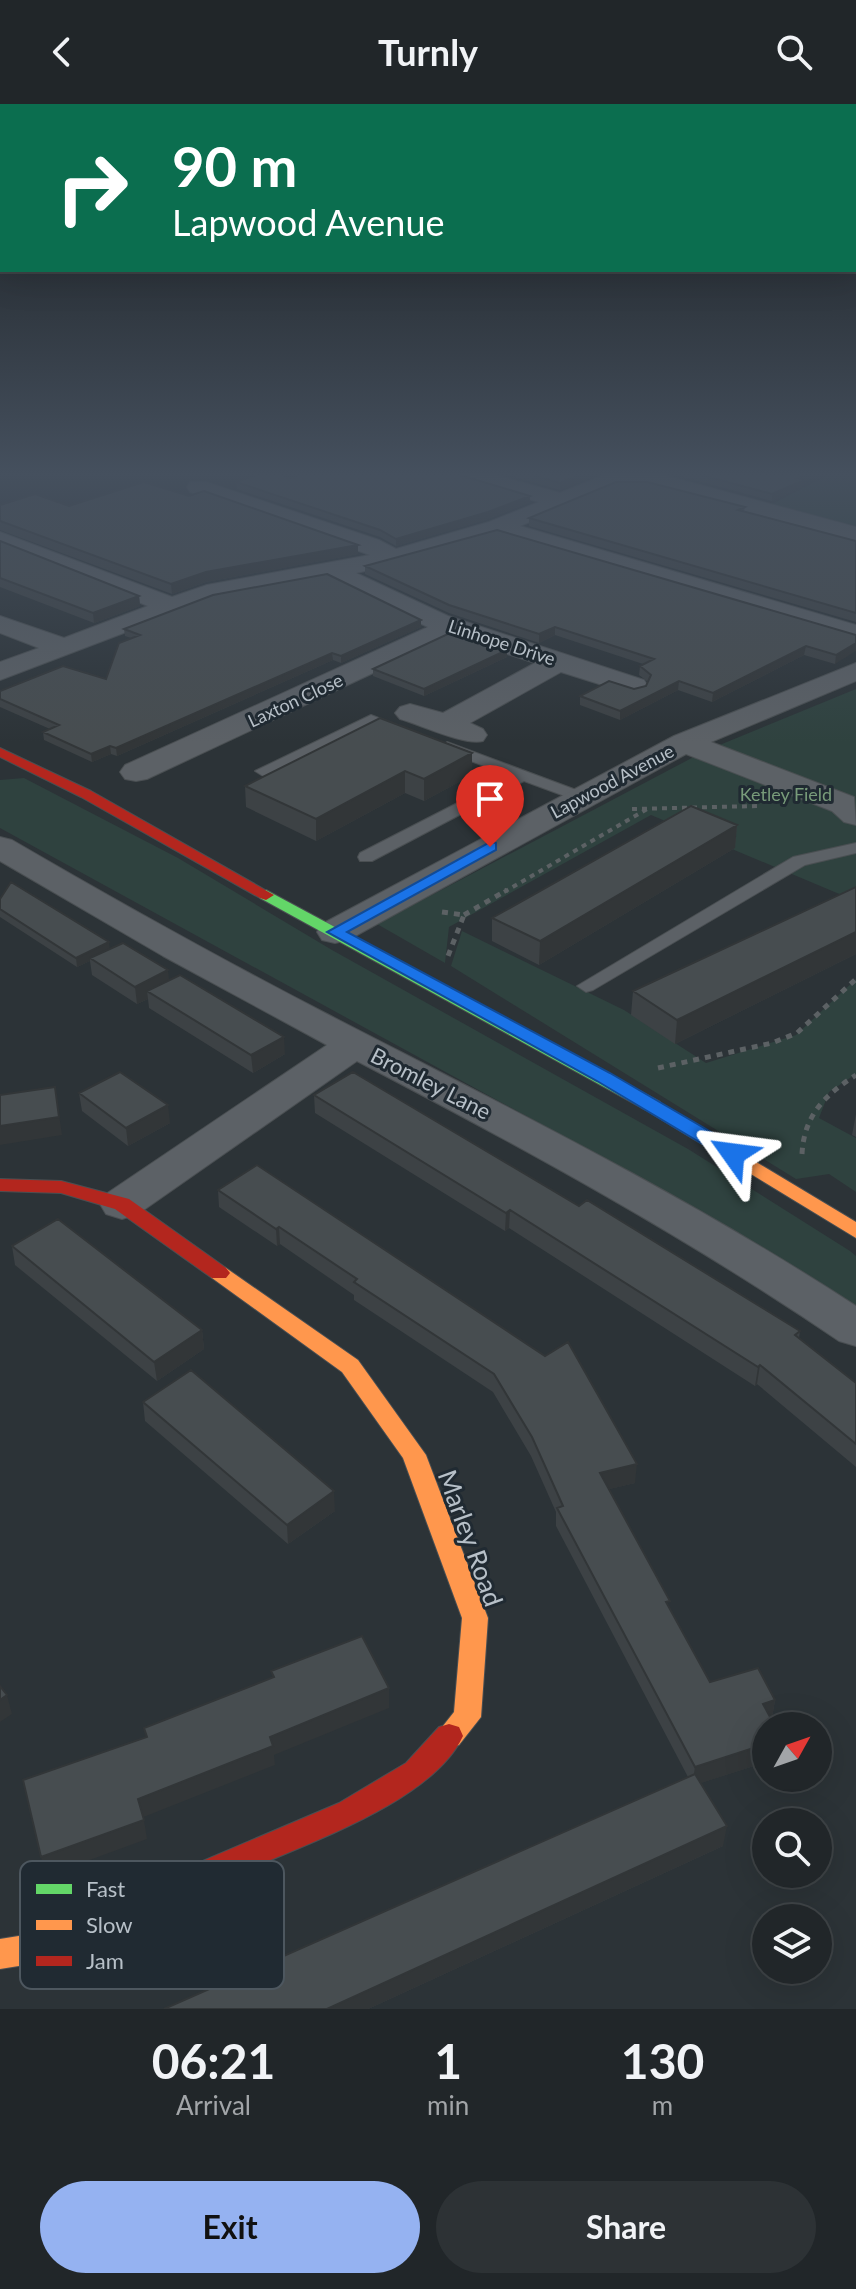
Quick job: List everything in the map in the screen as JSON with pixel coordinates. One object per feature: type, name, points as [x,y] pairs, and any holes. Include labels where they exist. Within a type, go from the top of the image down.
[{"type":"street","points":[[64,564],[171,606]]},
{"type":"street","points":[[0,672],[207,593],[356,564]]},
{"type":"street","points":[[621,564],[856,634]]},
{"type":"street","name":"Linhope Drive","points":[[330,568],[369,594],[452,626],[634,686]]},
{"type":"street","points":[[0,624],[65,648]]},
{"type":"street","name":"Laxton Close","points":[[163,791],[127,769],[452,626]]},
{"type":"street","points":[[424,727],[560,661]]},
{"type":"street","name":"Lapwood Avenue","points":[[335,932],[685,742],[856,671]]},
{"type":"street","points":[[424,727],[475,737]]},
{"type":"street","points":[[685,742],[749,770],[843,804],[856,815]]},
{"type":"street","points":[[5,758],[92,797],[603,1077],[802,1195],[856,1231]]},
{"type":"street","name":"Bromley Lane","points":[[0,847],[355,1044],[536,1139],[784,1279],[856,1329]]},
{"type":"street","points":[[122,1204],[355,1044]]},
{"type":"street","name":"Marley Road","points":[[0,1185],[61,1187],[122,1204],[350,1366],[414,1455],[475,1618],[467,1717],[416,1772],[349,1812],[235,1861]]},
{"type":"street","name":"Marley Road","points":[[0,1954],[20,1951]]},
{"type":"lane","points":[[263,771],[371,719],[424,727],[524,775],[581,797]]},
{"type":"lane","points":[[366,857],[524,775]]},
{"type":"lane","points":[[586,986],[799,861],[856,848]]},
{"type":"path","points":[[623,810],[768,806]]},
{"type":"path","points":[[439,912],[464,915],[649,808]]},
{"type":"path","points":[[443,968],[464,915]]},
{"type":"path","points":[[603,1077],[689,1063],[772,1043],[797,1033],[856,979]]},
{"type":"path","points":[[802,1195],[802,1130],[828,1092],[856,1075]]},
{"type":"green space","name":"Ketley Field","points":[[856,689],[856,901],[651,815],[449,927],[445,963],[377,924],[705,751]]},
{"type":"green space","points":[[24,778],[178,858],[332,950],[688,1149],[850,1251],[856,1256],[856,1308],[716,1220],[0,828],[0,780]]},
{"type":"green space","points":[[462,931],[624,1010],[706,1063],[796,1035],[856,979],[856,1074],[829,1092],[819,1118],[856,1138],[856,1192],[829,1174],[796,1179],[451,966]]},
{"type":"building","points":[[0,564],[58,564],[139,596],[93,613],[0,578]]},
{"type":"building","points":[[116,564],[252,564],[206,572],[171,584]]},
{"type":"building","points":[[613,564],[856,635],[856,643],[836,655],[806,646],[713,693],[679,681],[620,711],[580,696],[609,681],[634,689],[646,686],[651,675],[640,666],[654,659],[555,627],[539,634],[449,605],[365,566]]},
{"type":"building","points":[[687,564],[856,564],[856,613]]},
{"type":"building","points":[[327,574],[421,620],[341,656],[332,653],[116,748],[110,746],[91,754],[43,732],[59,725],[0,699],[0,691],[63,666],[106,679],[119,643],[140,635],[124,629],[213,595]]},
{"type":"building","points":[[452,632],[507,650],[424,689],[373,669]]},
{"type":"building","points":[[380,718],[472,753],[424,779],[405,771],[316,819],[245,786]]},
{"type":"building","points":[[691,806],[737,825],[540,941],[492,918]]},
{"type":"building","points":[[11,882],[109,942],[76,958],[0,909],[0,899]]},
{"type":"building","points":[[856,887],[856,932],[677,1020],[633,991]]},
{"type":"building","points":[[123,943],[168,970],[135,987],[90,958]]},
{"type":"building","points":[[180,975],[284,1037],[251,1055],[147,991]]},
{"type":"building","points":[[120,1072],[168,1105],[126,1128],[79,1093]]},
{"type":"building","points":[[353,1072],[579,1206],[587,1200],[800,1331],[795,1335],[856,1383],[856,1444],[760,1365],[758,1367],[510,1210],[506,1213],[314,1095]]},
{"type":"building","points":[[55,1087],[59,1117],[0,1126],[0,1095]]},
{"type":"building","points":[[257,1165],[545,1356],[568,1342],[637,1464],[600,1473],[710,1682],[758,1668],[775,1700],[763,1704],[767,1712],[752,1712],[752,1749],[695,1767],[557,1508],[563,1506],[532,1437],[494,1374],[354,1282],[357,1279],[279,1227],[276,1229],[218,1190]]},
{"type":"building","points":[[58,1219],[202,1330],[154,1362],[12,1246]]},
{"type":"building","points":[[191,1370],[334,1491],[287,1525],[143,1402]]},
{"type":"building","points":[[362,1636],[389,1688],[270,1737],[273,1746],[138,1799],[144,1820],[41,1857],[23,1780],[147,1737],[144,1728],[274,1677],[271,1671]]},
{"type":"building","points":[[0,1686],[7,1695],[0,1700]]},
{"type":"building","points":[[695,1774],[727,1826],[327,2009],[164,2009],[209,1989],[284,1989],[284,1956]]},
{"type":"traffic: fast","points":[[266,895],[653,1106]]},
{"type":"traffic: slow","points":[[653,1106],[856,1231]]},
{"type":"traffic: slow","points":[[219,1273],[350,1366],[414,1455],[475,1618],[467,1717],[449,1736]]},
{"type":"traffic: slow","points":[[0,1954],[20,1951]]},
{"type":"traffic: jam","points":[[0,752],[86,794],[266,895]]},
{"type":"traffic: jam","points":[[0,1185],[61,1187],[122,1204],[219,1273]]},
{"type":"traffic: jam","points":[[236,1861],[349,1812],[416,1772],[449,1736]]},
{"type":"route","points":[[490,847],[335,932],[603,1077],[733,1154]]}]
